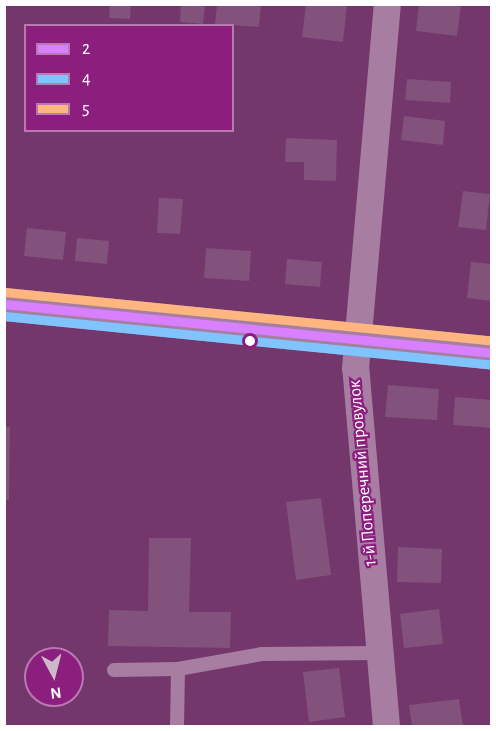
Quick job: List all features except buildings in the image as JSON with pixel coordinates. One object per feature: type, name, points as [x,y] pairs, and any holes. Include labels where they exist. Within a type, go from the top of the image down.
[{"type":"main road","points":[[4,304],[492,353]]},
{"type":"street","name":"1-й Поперечний провулок","points":[[386,726],[378,653],[357,340],[387,4]]},
{"type":"lane","points":[[114,670],[178,669],[262,654],[378,653]]},
{"type":"lane","points":[[177,726],[178,669]]},
{"type":"transit line","name":"5","points":[[5,292],[492,341]]},
{"type":"transit line","name":"2","points":[[4,304],[492,353]]},
{"type":"transit line","name":"4","points":[[4,316],[491,365]]}]
